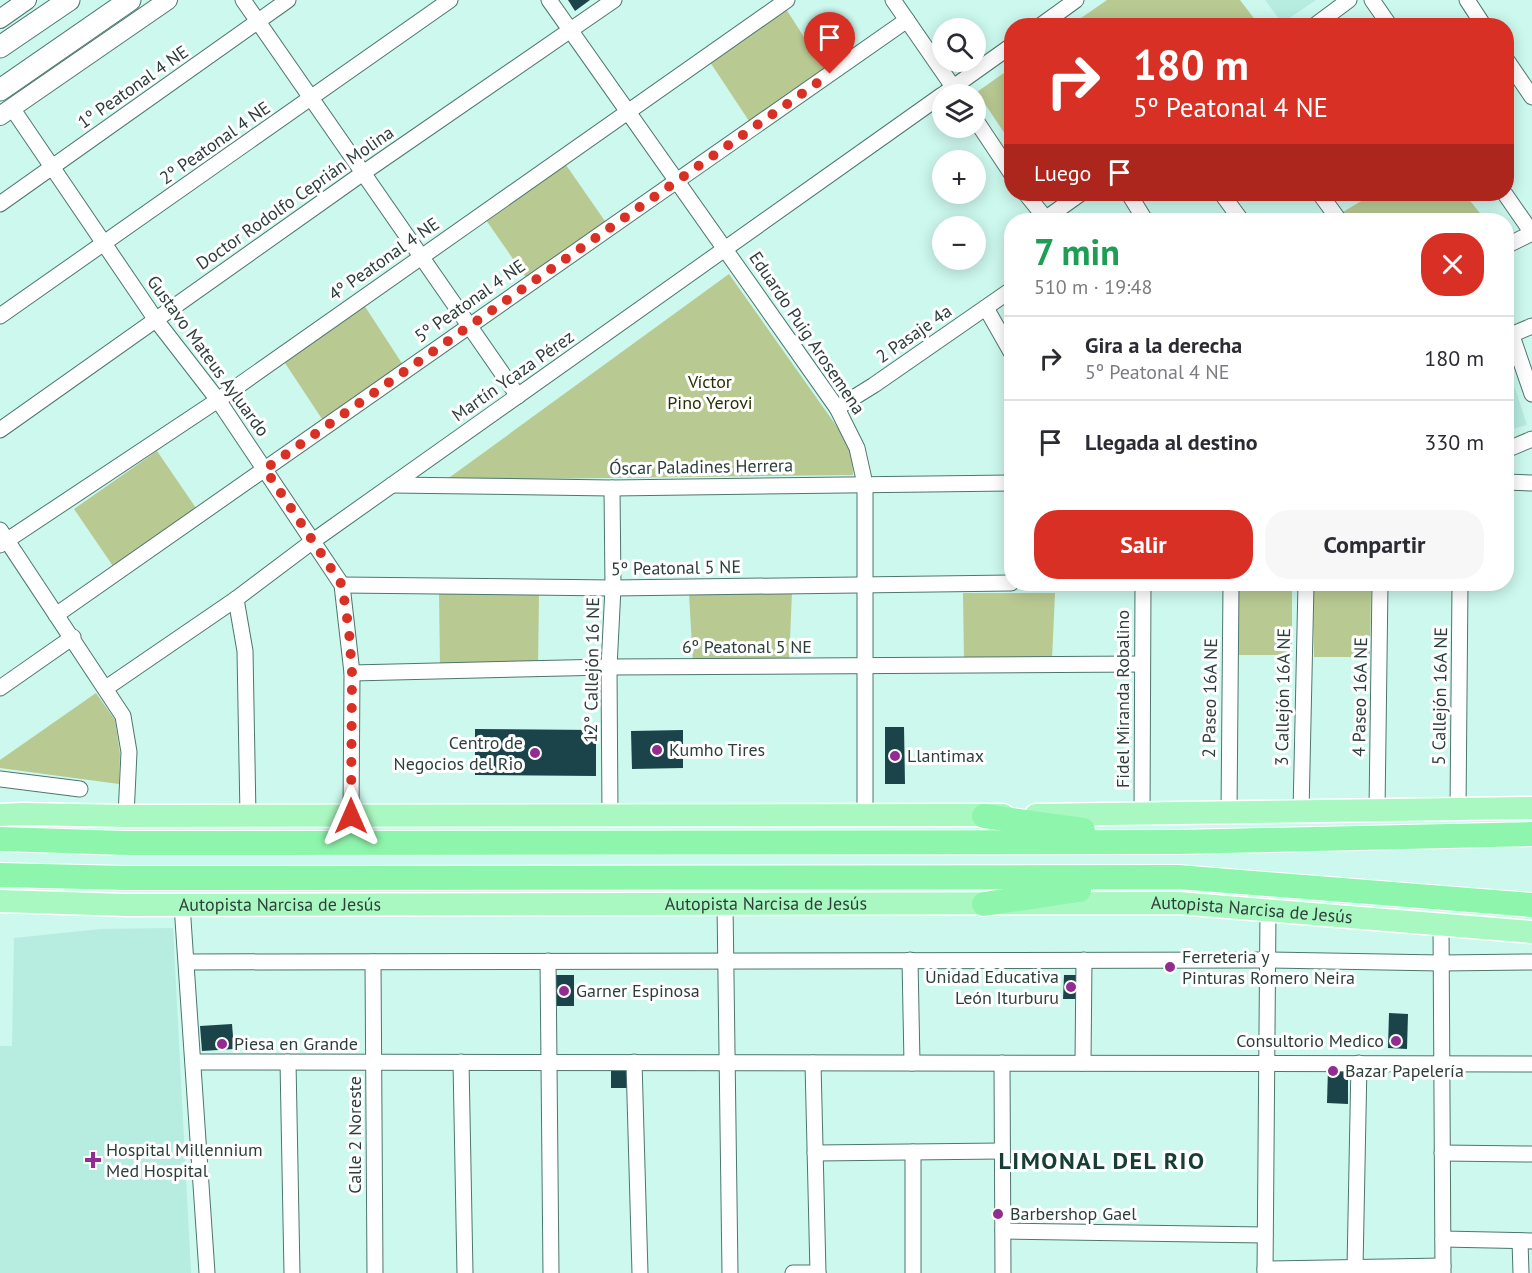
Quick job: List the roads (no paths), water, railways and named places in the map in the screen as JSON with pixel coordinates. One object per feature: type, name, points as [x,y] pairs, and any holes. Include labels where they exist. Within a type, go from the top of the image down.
[{"type":"highway","points":[[984,816],[1163,842]]},
{"type":"highway","points":[[0,839],[126,843],[1163,842],[1532,834]]},
{"type":"highway","points":[[1424,836],[1455,846],[1532,844]]},
{"type":"highway","name":"Autopista Narcisa de Jesús","points":[[0,875],[126,878],[1163,877],[1532,905]]},
{"type":"highway","points":[[984,904],[1163,877]]},
{"type":"highway","points":[[1423,897],[1454,888],[1532,895]]},
{"type":"main road","points":[[0,47],[69,0]]},
{"type":"main road","points":[[0,90],[130,0]]},
{"type":"main road","points":[[0,815],[984,816],[1532,808]]},
{"type":"main road","name":"Autopista Narcisa de Jesús","points":[[0,901],[182,905],[1178,903],[1532,932]]},
{"type":"street","points":[[0,19],[27,0]]},
{"type":"street","points":[[6,112],[168,0]]},
{"type":"street","points":[[243,0],[518,396]]},
{"type":"street","name":"1º Peatonal 4 NE","points":[[0,204],[288,0]]},
{"type":"street","name":"2º Peatonal 4 NE","points":[[0,316],[450,0]]},
{"type":"street","name":"Eduardo Puig Arosemena","points":[[549,0],[837,408],[857,448],[865,484],[865,816]]},
{"type":"street","name":"Doctor Rodolfo Ceprián Molina","points":[[0,430],[363,173],[614,0]]},
{"type":"street","name":"4º Peatonal 4 NE","points":[[2,538],[218,400],[787,0]]},
{"type":"street","points":[[892,0],[907,20],[944,84]]},
{"type":"street","points":[[1325,18],[1349,0]]},
{"type":"street","points":[[1372,0],[1384,18]]},
{"type":"street","points":[[1467,0],[1479,18]]},
{"type":"street","points":[[1050,18],[1070,2]]},
{"type":"street","name":"5º Peatonal 4 NE","points":[[56,615],[907,20]]},
{"type":"street","name":"Martín Ycaza Pérez","points":[[961,84],[1004,51]]},
{"type":"street","points":[[1514,70],[1532,98]]},
{"type":"street","name":"Martín Ycaza Pérez","points":[[106,688],[236,599],[313,541],[932,105]]},
{"type":"street","name":"Gustavo Mateus Ayluardo","points":[[6,112],[53,168],[156,320],[218,400],[342,585],[352,673],[351,816]]},
{"type":"street","points":[[986,136],[1004,162]]},
{"type":"street","points":[[1031,201],[1041,213]]},
{"type":"street","points":[[1055,213],[1071,201]]},
{"type":"street","points":[[1510,201],[1532,233],[1514,242]]},
{"type":"street","name":"2 Pasaje 4a","points":[[837,408],[1004,295]]},
{"type":"street","points":[[986,308],[1004,340]]},
{"type":"street","points":[[1514,334],[1532,326]]},
{"type":"street","points":[[1514,349],[1532,394]]},
{"type":"street","points":[[1514,447],[1532,439]]},
{"type":"street","points":[[1514,482],[1532,483]]},
{"type":"street","name":"Óscar Paladines Herrera","points":[[392,485],[612,488],[1004,483]]},
{"type":"street","name":"12° Callejón 16 NE","points":[[610,816],[609,667],[613,588],[612,488]]},
{"type":"street","points":[[2,538],[73,637],[123,716],[129,752],[126,816]]},
{"type":"street","name":"5º Peatonal 5 NE","points":[[342,585],[613,588],[1004,583]]},
{"type":"street","name":"Fidel Miranda Robalino","points":[[1142,815],[1143,591]]},
{"type":"street","name":"2 Paseo 16A NE","points":[[1229,812],[1231,591]]},
{"type":"street","name":"3 Callejón 16A NE","points":[[1301,812],[1306,591]]},
{"type":"street","name":"4 Paseo 16A NE","points":[[1377,811],[1380,591]]},
{"type":"street","name":"5 Callejón 16A NE","points":[[1458,809],[1460,591]]},
{"type":"street","points":[[236,599],[245,651],[248,816]]},
{"type":"street","points":[[0,688],[73,637]]},
{"type":"street","name":"6º Peatonal 5 NE","points":[[352,673],[609,667],[1142,664]]},
{"type":"street","points":[[0,779],[80,789]]},
{"type":"street","points":[[724,904],[730,1273]]},
{"type":"street","points":[[182,905],[207,1273]]},
{"type":"street","points":[[1268,911],[1265,1271],[1354,1268],[1443,1270],[1441,925]]},
{"type":"street","points":[[187,962],[910,960],[1532,962]]},
{"type":"street","points":[[910,960],[912,1063]]},
{"type":"street","points":[[1083,1063],[1084,960]]},
{"type":"street","points":[[548,961],[551,1273]]},
{"type":"street","name":"Calle 2 Noreste","points":[[373,962],[375,1273]]},
{"type":"street","points":[[194,1062],[1532,1064]]},
{"type":"street","points":[[288,1062],[292,1273]]},
{"type":"street","points":[[461,1062],[465,1273]]},
{"type":"street","points":[[634,1062],[640,1273]]},
{"type":"street","points":[[793,1273],[818,1273],[813,1063]]},
{"type":"street","points":[[1002,1063],[1003,1273]]},
{"type":"street","points":[[1354,1268],[1359,1063]]},
{"type":"street","points":[[816,1154],[1002,1151]]},
{"type":"street","points":[[913,1152],[913,1273]]},
{"type":"street","points":[[1442,1153],[1532,1154]]},
{"type":"street","points":[[1003,1231],[1265,1235]]},
{"type":"street","points":[[1443,1239],[1526,1241],[1521,1273]]},
{"type":"place","name":"Kumho Tires","points":[[657,750]]},
{"type":"place","name":"Centro de Negocios del Rio","points":[[535,753]]},
{"type":"place","name":"Llantimax","points":[[895,756]]},
{"type":"place","name":"Ferreteria y Pinturas Romero Neira","points":[[1170,967]]},
{"type":"place","name":"Unidad Educativa León Iturburu","points":[[1071,987]]},
{"type":"place","name":"Garner Espinosa","points":[[564,991]]},
{"type":"place","name":"Consultorio Medico","points":[[1396,1041]]},
{"type":"place","name":"Piesa en Grande","points":[[222,1044]]},
{"type":"place","name":"Bazar Papelería","points":[[1333,1071]]},
{"type":"place","name":"Hospital Millennium Med Hospital","points":[[93,1160]]},
{"type":"place","name":"Barbershop Gael","points":[[998,1214]]},
{"type":"district","name":"LIMONAL DEL RIO","points":[[1102,1161]]},
{"type":"park label","name":"Víctor Pino Yerovi","points":[[710,392]]}]
